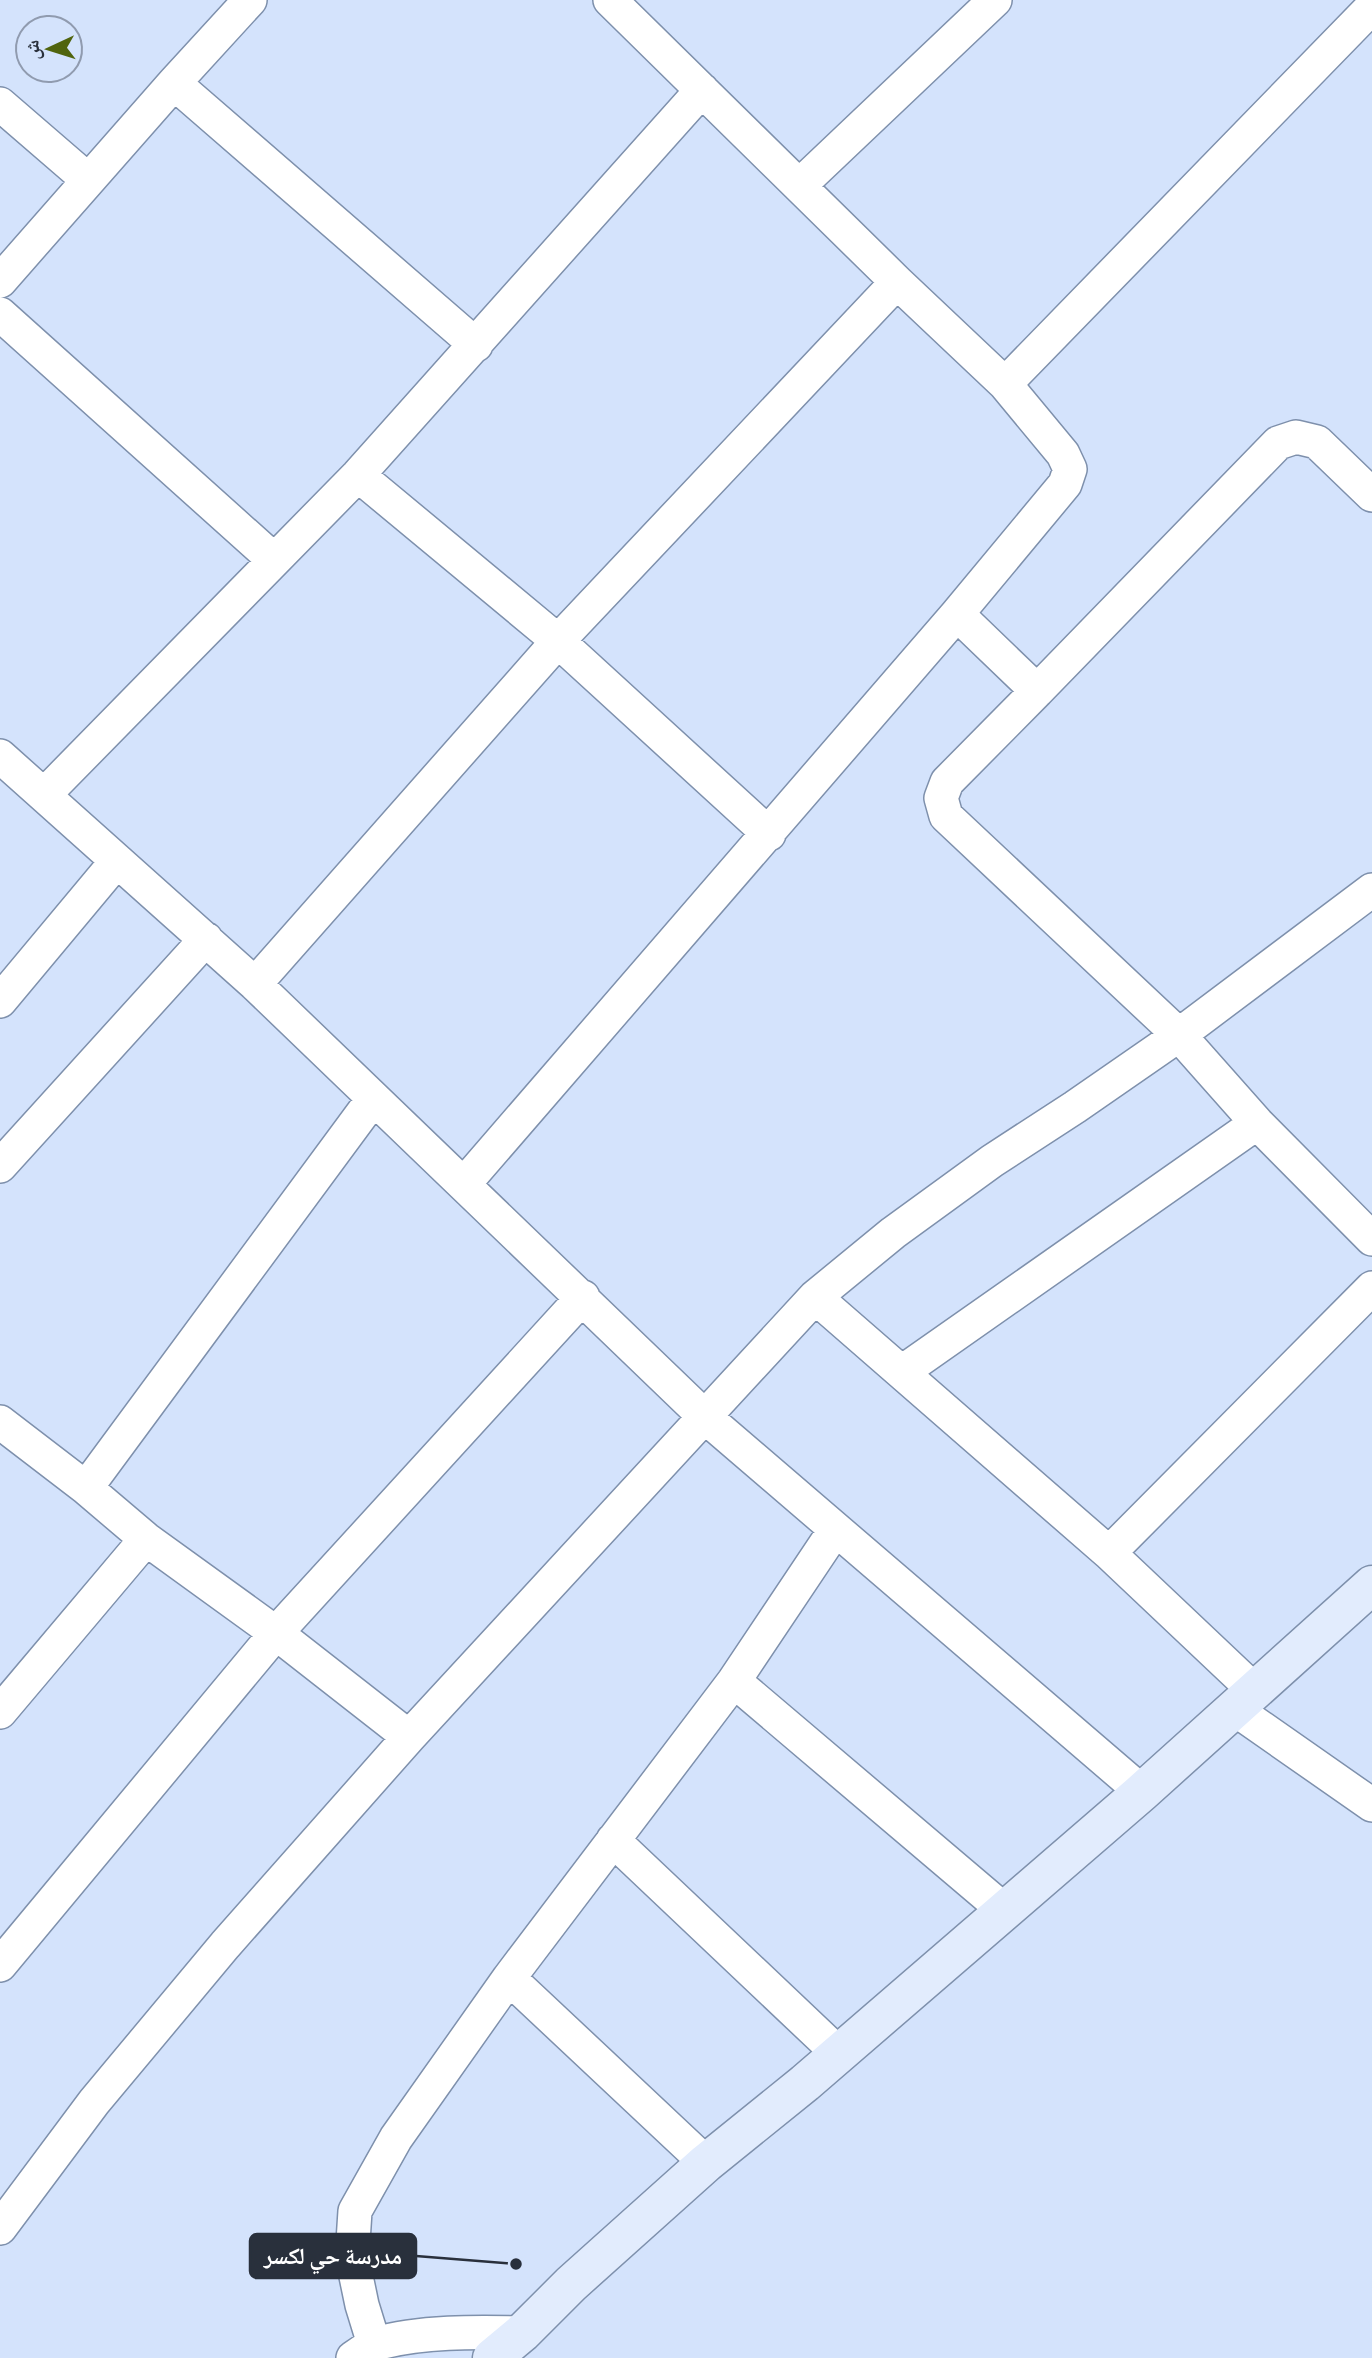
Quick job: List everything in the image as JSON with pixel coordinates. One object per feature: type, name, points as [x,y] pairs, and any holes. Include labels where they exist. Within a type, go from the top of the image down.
[{"type":"street","points":[[0,281],[250,0]]},
{"type":"street","points":[[464,1184],[957,614],[1065,484],[1070,469],[1063,454],[1005,384],[897,282],[610,0]]},
{"type":"street","points":[[800,185],[995,0]]},
{"type":"street","points":[[1005,384],[1372,7]]},
{"type":"street","points":[[174,83],[476,345]]},
{"type":"street","points":[[45,794],[358,475],[702,90]]},
{"type":"street","points":[[0,104],[88,180]]},
{"type":"street","points":[[255,984],[558,641],[897,282]]},
{"type":"street","points":[[0,314],[274,560]]},
{"type":"street","points":[[1372,495],[1317,442],[1296,437],[1278,443],[947,782],[941,798],[946,816],[1179,1035],[1257,1123],[1372,1239]]},
{"type":"street","points":[[358,475],[558,641],[769,834]]},
{"type":"street","points":[[957,614],[1037,691]]},
{"type":"street","points":[[0,756],[255,984],[704,1416],[1143,1792]]},
{"type":"street","points":[[0,1001],[116,862]]},
{"type":"street","points":[[0,2228],[120,2071],[225,1945],[409,1737],[815,1297],[893,1233],[992,1161],[1179,1035],[1372,890]]},
{"type":"street","points":[[0,1167],[206,939]]},
{"type":"street","points":[[86,1488],[373,1099]]},
{"type":"street","points":[[902,1373],[1257,1123]]},
{"type":"street","points":[[1109,1553],[1372,1288]]},
{"type":"street","points":[[0,1965],[276,1633],[583,1297]]},
{"type":"street","points":[[815,1297],[1109,1553],[1246,1701],[1372,1805]]},
{"type":"street","points":[[1,1424],[86,1488],[146,1539],[276,1633],[409,1737]]},
{"type":"street","points":[[835,1530],[734,1681],[509,1979],[396,2138],[355,2211],[352,2257],[362,2305],[363,2351],[464,2332],[504,2350],[570,2284],[706,2164],[1143,1792],[1372,1585]]},
{"type":"street","points":[[0,1712],[146,1539]]},
{"type":"street","points":[[734,1681],[1005,1911]]},
{"type":"street","points":[[614,1840],[839,2053]]},
{"type":"street","points":[[509,1979],[706,2164]]},
{"type":"place","name":"مدرسة حي لكسر","points":[[516,2264]]}]
